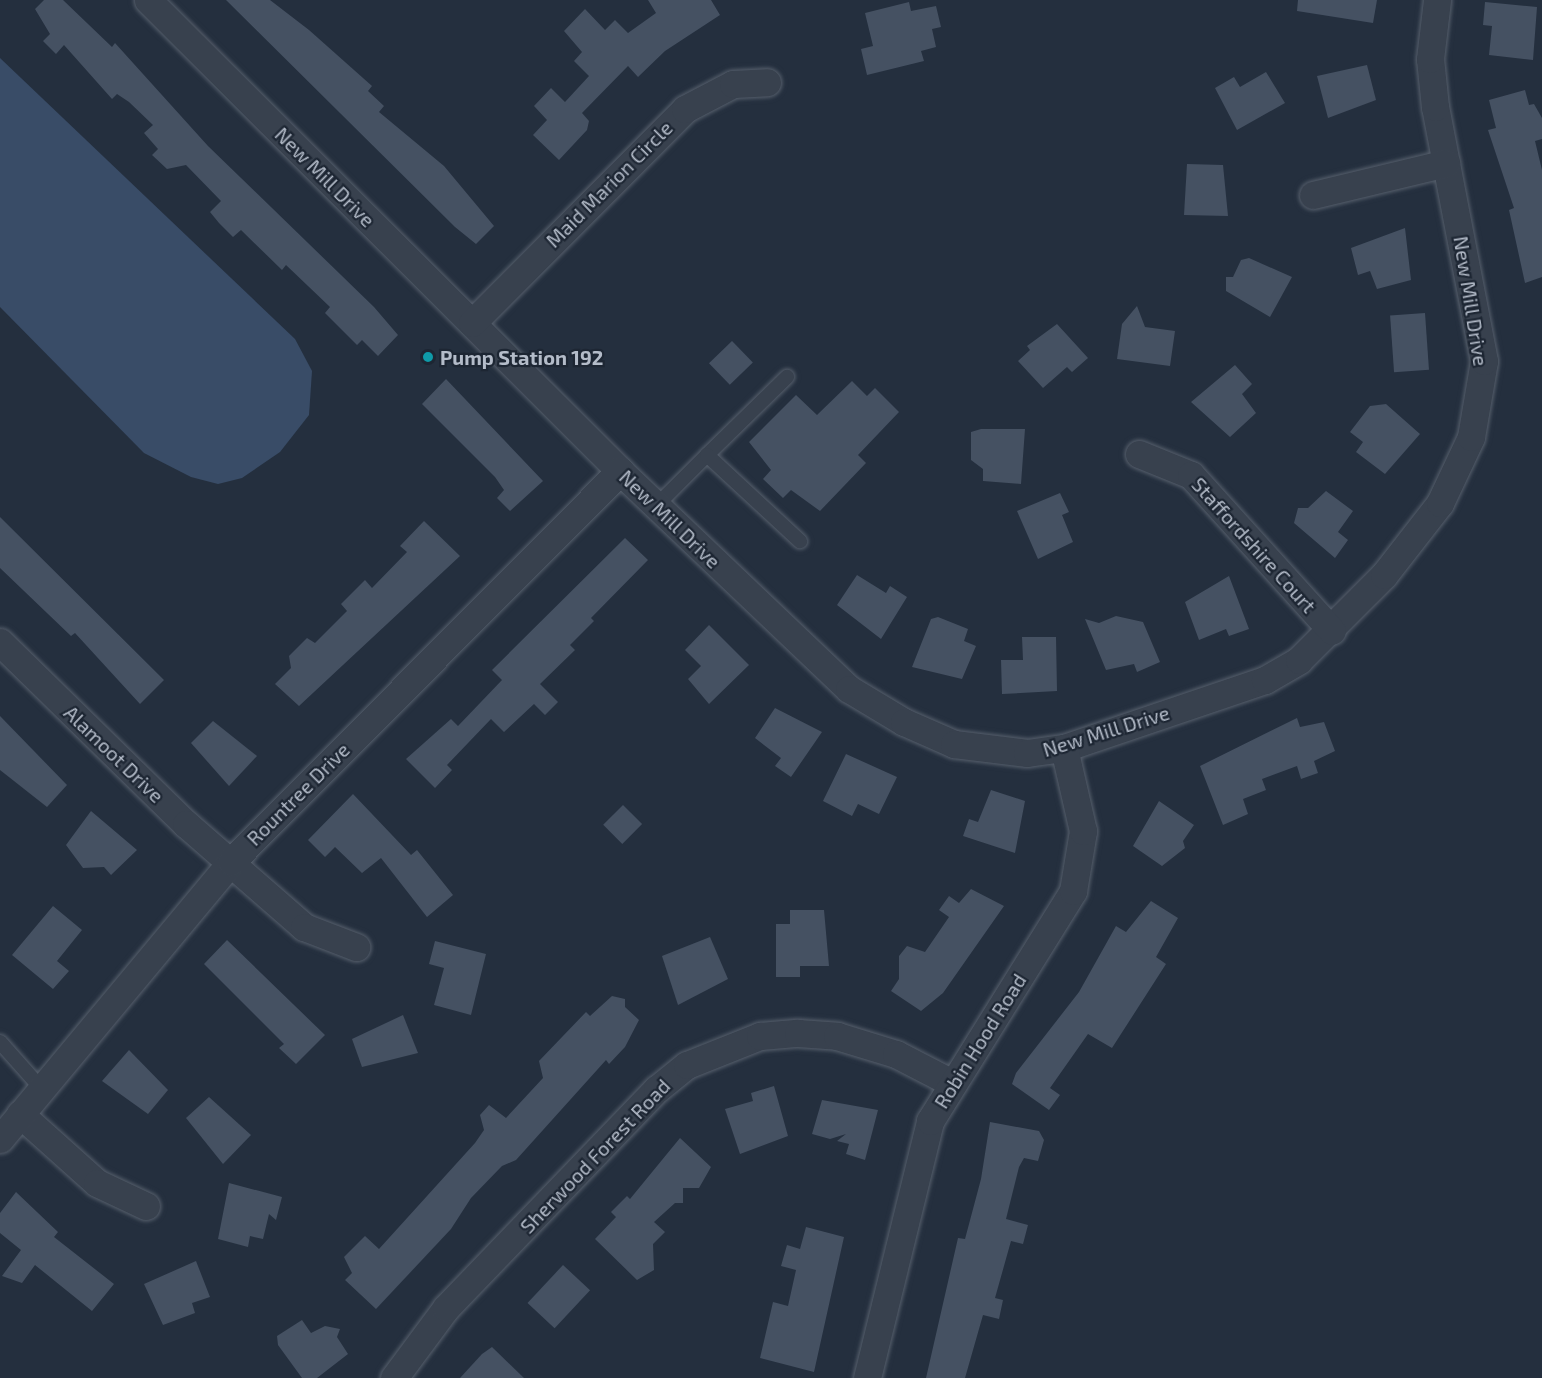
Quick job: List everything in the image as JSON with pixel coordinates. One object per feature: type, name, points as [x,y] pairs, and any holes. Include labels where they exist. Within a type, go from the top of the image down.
[{"type":"street","name":"New Mill Drive","points":[[148,0],[620,471],[812,655],[869,702],[954,744],[1027,753],[1064,748],[1265,680],[1332,631],[1384,576],[1440,503],[1471,437],[1484,361],[1446,163],[1430,58],[1437,0]]},
{"type":"street","name":"Maid Marion Circle","points":[[472,323],[685,109],[733,84],[767,82]]},
{"type":"street","points":[[1313,195],[1446,163]]},
{"type":"street","name":"Staffordshire Court","points":[[1139,454],[1191,475],[1332,631]]},
{"type":"street","name":"Rountree Drive","points":[[0,1138],[231,862],[620,471]]},
{"type":"street","name":"Alamoot Drive","points":[[0,642],[231,862],[304,927],[356,947]]},
{"type":"street","name":"Robin Hood Road","points":[[867,1378],[930,1121],[950,1082],[1073,891],[1083,831],[1064,748]]},
{"type":"street","name":"Sherwood Forest Road","points":[[394,1378],[446,1308],[657,1089],[687,1065],[760,1036],[798,1033],[837,1036],[896,1054],[950,1082]]},
{"type":"street","points":[[20,1114],[97,1183],[146,1206]]},
{"type":"lane","points":[[656,506],[787,377]]},
{"type":"lane","points":[[707,456],[800,541]]},
{"type":"lane","points":[[0,1042],[41,1088]]},
{"type":"water","points":[[0,58],[295,339],[312,371],[309,415],[280,452],[242,478],[218,484],[191,477],[144,453],[0,307]]},
{"type":"building","points":[[44,0],[63,0],[112,47],[115,43],[208,146],[374,307],[398,335],[378,356],[362,340],[357,345],[325,313],[330,307],[286,265],[282,270],[241,230],[233,237],[210,212],[221,201],[186,165],[167,169],[152,155],[158,149],[144,133],[153,125],[129,102],[117,94],[112,99],[64,45],[56,54],[43,41],[50,34],[35,9]]},
{"type":"building","points":[[226,0],[270,0],[309,30],[372,86],[368,91],[384,106],[379,112],[444,166],[494,226],[476,244],[455,227]]},
{"type":"building","points":[[648,0],[711,0],[720,15],[665,51],[638,77],[628,66],[582,113],[589,121],[587,130],[559,160],[533,135],[547,120],[534,106],[551,88],[565,102],[589,76],[574,61],[582,52],[564,31],[585,9],[605,30],[615,20],[628,33],[656,13]]},
{"type":"building","points":[[1298,0],[1377,0],[1373,23],[1297,11]]},
{"type":"building","points":[[909,2],[911,11],[936,6],[941,27],[932,29],[936,47],[921,51],[924,61],[867,75],[861,49],[873,46],[865,13]]},
{"type":"building","points":[[1485,2],[1537,7],[1533,60],[1489,55],[1492,26],[1483,25]]},
{"type":"building","points":[[1367,65],[1376,100],[1328,118],[1317,76]]},
{"type":"building","points":[[1266,72],[1285,103],[1237,130],[1215,88],[1234,77],[1240,87]]},
{"type":"building","points":[[1525,90],[1529,105],[1534,104],[1542,118],[1542,139],[1535,141],[1542,170],[1542,277],[1525,283],[1509,210],[1514,208],[1488,130],[1496,128],[1489,100]]},
{"type":"building","points":[[1187,164],[1223,165],[1228,216],[1184,215]]},
{"type":"building","points":[[1405,228],[1411,280],[1377,289],[1370,271],[1358,275],[1351,248]]},
{"type":"building","points":[[1249,258],[1292,277],[1270,317],[1226,291],[1226,277],[1233,277],[1241,260]]},
{"type":"building","points":[[1137,306],[1145,327],[1175,331],[1170,366],[1117,359],[1122,324]]},
{"type":"building","points":[[1425,313],[1429,370],[1394,372],[1390,315]]},
{"type":"building","points":[[1057,324],[1088,358],[1072,372],[1067,367],[1043,388],[1018,361],[1030,350],[1027,346]]},
{"type":"building","points":[[732,341],[753,363],[730,385],[709,363]]},
{"type":"building","points":[[1235,365],[1252,384],[1242,394],[1256,413],[1230,437],[1191,402]]},
{"type":"building","points":[[446,379],[543,481],[510,511],[497,498],[504,490],[495,477],[422,404]]},
{"type":"building","points":[[852,381],[867,396],[875,388],[899,412],[858,455],[866,463],[820,511],[791,490],[783,498],[763,479],[771,470],[749,442],[796,395],[817,415]]},
{"type":"building","points":[[1386,404],[1420,434],[1385,474],[1356,452],[1363,442],[1350,432],[1370,406]]},
{"type":"building","points":[[981,429],[1025,429],[1021,484],[983,481],[983,469],[971,460],[971,432]]},
{"type":"building","points":[[1326,491],[1353,511],[1338,532],[1348,540],[1335,558],[1294,523],[1298,508],[1308,508]]},
{"type":"building","points":[[1060,493],[1069,512],[1062,515],[1073,542],[1038,559],[1017,511]]},
{"type":"building","points":[[0,517],[164,680],[140,704],[75,633],[71,636],[0,568]]},
{"type":"building","points":[[424,521],[460,556],[299,706],[275,684],[291,668],[289,656],[307,638],[315,643],[347,611],[341,604],[365,580],[372,588],[407,552],[400,546]]},
{"type":"building","points":[[625,538],[648,560],[591,618],[594,621],[570,645],[575,650],[540,684],[558,702],[545,715],[534,704],[504,732],[491,719],[447,765],[452,770],[435,788],[406,759],[451,719],[458,726],[502,680],[492,670]]},
{"type":"building","points":[[857,575],[886,593],[890,586],[907,597],[881,639],[837,605]]},
{"type":"building","points":[[1229,576],[1249,629],[1229,636],[1226,629],[1199,640],[1185,602]]},
{"type":"building","points":[[1116,616],[1143,622],[1160,662],[1137,672],[1134,664],[1106,670],[1085,619],[1099,623]]},
{"type":"building","points":[[938,617],[968,629],[964,641],[976,646],[962,679],[912,667],[931,619]]},
{"type":"building","points":[[709,625],[749,665],[709,704],[688,679],[701,666],[685,650]]},
{"type":"building","points":[[1022,637],[1056,637],[1057,691],[1002,694],[1001,660],[1023,660]]},
{"type":"building","points":[[775,708],[822,732],[791,777],[775,766],[781,758],[755,738]]},
{"type":"building","points":[[0,716],[67,785],[47,807],[0,770]]},
{"type":"building","points":[[1297,718],[1300,727],[1324,722],[1335,751],[1314,761],[1318,773],[1301,779],[1297,766],[1262,779],[1266,790],[1243,799],[1248,814],[1223,825],[1200,766]]},
{"type":"building","points":[[213,721],[257,756],[229,786],[191,743]]},
{"type":"building","points":[[846,754],[897,777],[879,814],[858,804],[852,816],[823,801]]},
{"type":"building","points":[[991,790],[1025,801],[1015,853],[963,836],[969,819],[978,822]]},
{"type":"building","points":[[353,794],[411,855],[417,850],[453,895],[427,917],[381,858],[362,873],[335,847],[325,857],[308,840]]},
{"type":"building","points":[[1159,801],[1194,825],[1183,841],[1185,848],[1162,866],[1133,846]]},
{"type":"building","points":[[623,805],[642,824],[622,844],[603,825]]},
{"type":"building","points":[[91,811],[137,850],[111,875],[104,867],[83,868],[66,845]]},
{"type":"building","points":[[971,889],[1004,906],[943,993],[921,1011],[891,991],[899,979],[899,956],[907,946],[925,952],[949,917],[939,910],[949,896],[959,903]]},
{"type":"building","points":[[1151,901],[1178,918],[1156,957],[1166,964],[1112,1048],[1088,1034],[1050,1088],[1060,1095],[1049,1110],[1012,1084],[1016,1073],[1079,992],[1116,926],[1126,932]]},
{"type":"building","points":[[53,906],[82,930],[57,961],[69,971],[53,989],[12,955]]},
{"type":"building","points":[[790,910],[824,910],[829,966],[800,966],[800,977],[776,977],[776,924],[790,924]]},
{"type":"building","points":[[710,937],[728,979],[678,1005],[662,956]]},
{"type":"building","points":[[227,940],[325,1035],[296,1064],[279,1048],[284,1044],[204,964]]},
{"type":"building","points":[[435,941],[486,954],[471,1015],[434,1005],[444,968],[429,964]]},
{"type":"building","points":[[612,996],[625,999],[625,1007],[639,1020],[625,1047],[609,1064],[606,1060],[516,1160],[502,1166],[471,1198],[451,1229],[376,1309],[345,1280],[352,1273],[344,1257],[365,1236],[379,1249],[475,1143],[484,1130],[480,1115],[489,1105],[506,1118],[543,1078],[539,1061],[586,1012],[590,1016]]},
{"type":"building","points":[[403,1015],[418,1053],[362,1067],[352,1039]]},
{"type":"building","points":[[129,1050],[168,1090],[148,1114],[102,1081]]},
{"type":"building","points":[[774,1086],[788,1136],[740,1154],[725,1109],[753,1101],[751,1093]]},
{"type":"building","points":[[209,1097],[251,1135],[223,1164],[186,1118]]},
{"type":"building","points":[[822,1100],[878,1110],[865,1160],[846,1154],[849,1144],[837,1141],[846,1134],[830,1139],[812,1134]]},
{"type":"building","points":[[990,1122],[1039,1131],[1044,1140],[1038,1161],[1024,1158],[1019,1167],[1006,1219],[1028,1225],[1023,1244],[1011,1241],[995,1298],[1003,1300],[999,1319],[983,1315],[965,1378],[926,1378],[958,1238],[965,1239],[981,1179]]},
{"type":"building","points":[[680,1138],[711,1167],[699,1188],[683,1188],[683,1203],[675,1203],[654,1222],[665,1232],[653,1244],[654,1270],[637,1280],[595,1239],[616,1217],[611,1212],[627,1196],[630,1199]]},
{"type":"building","points":[[229,1183],[282,1197],[276,1220],[269,1214],[263,1239],[250,1236],[248,1247],[218,1239]]},
{"type":"building","points":[[16,1192],[58,1232],[54,1237],[114,1284],[92,1311],[35,1265],[22,1283],[2,1276],[21,1250],[0,1233],[0,1213]]},
{"type":"building","points":[[806,1227],[844,1237],[814,1372],[760,1358],[773,1302],[788,1306],[796,1270],[781,1266],[787,1245],[800,1249]]},
{"type":"building","points":[[196,1261],[210,1297],[192,1303],[195,1313],[163,1325],[144,1284]]},
{"type":"building","points":[[563,1265],[590,1290],[555,1328],[528,1303]]},
{"type":"building","points":[[302,1320],[311,1333],[325,1326],[340,1329],[337,1337],[348,1354],[317,1378],[302,1378],[278,1345],[277,1336]]},
{"type":"building","points":[[492,1347],[524,1378],[460,1378],[482,1354]]},
{"type":"place","name":"Pump Station 192","points":[[428,357]]}]
